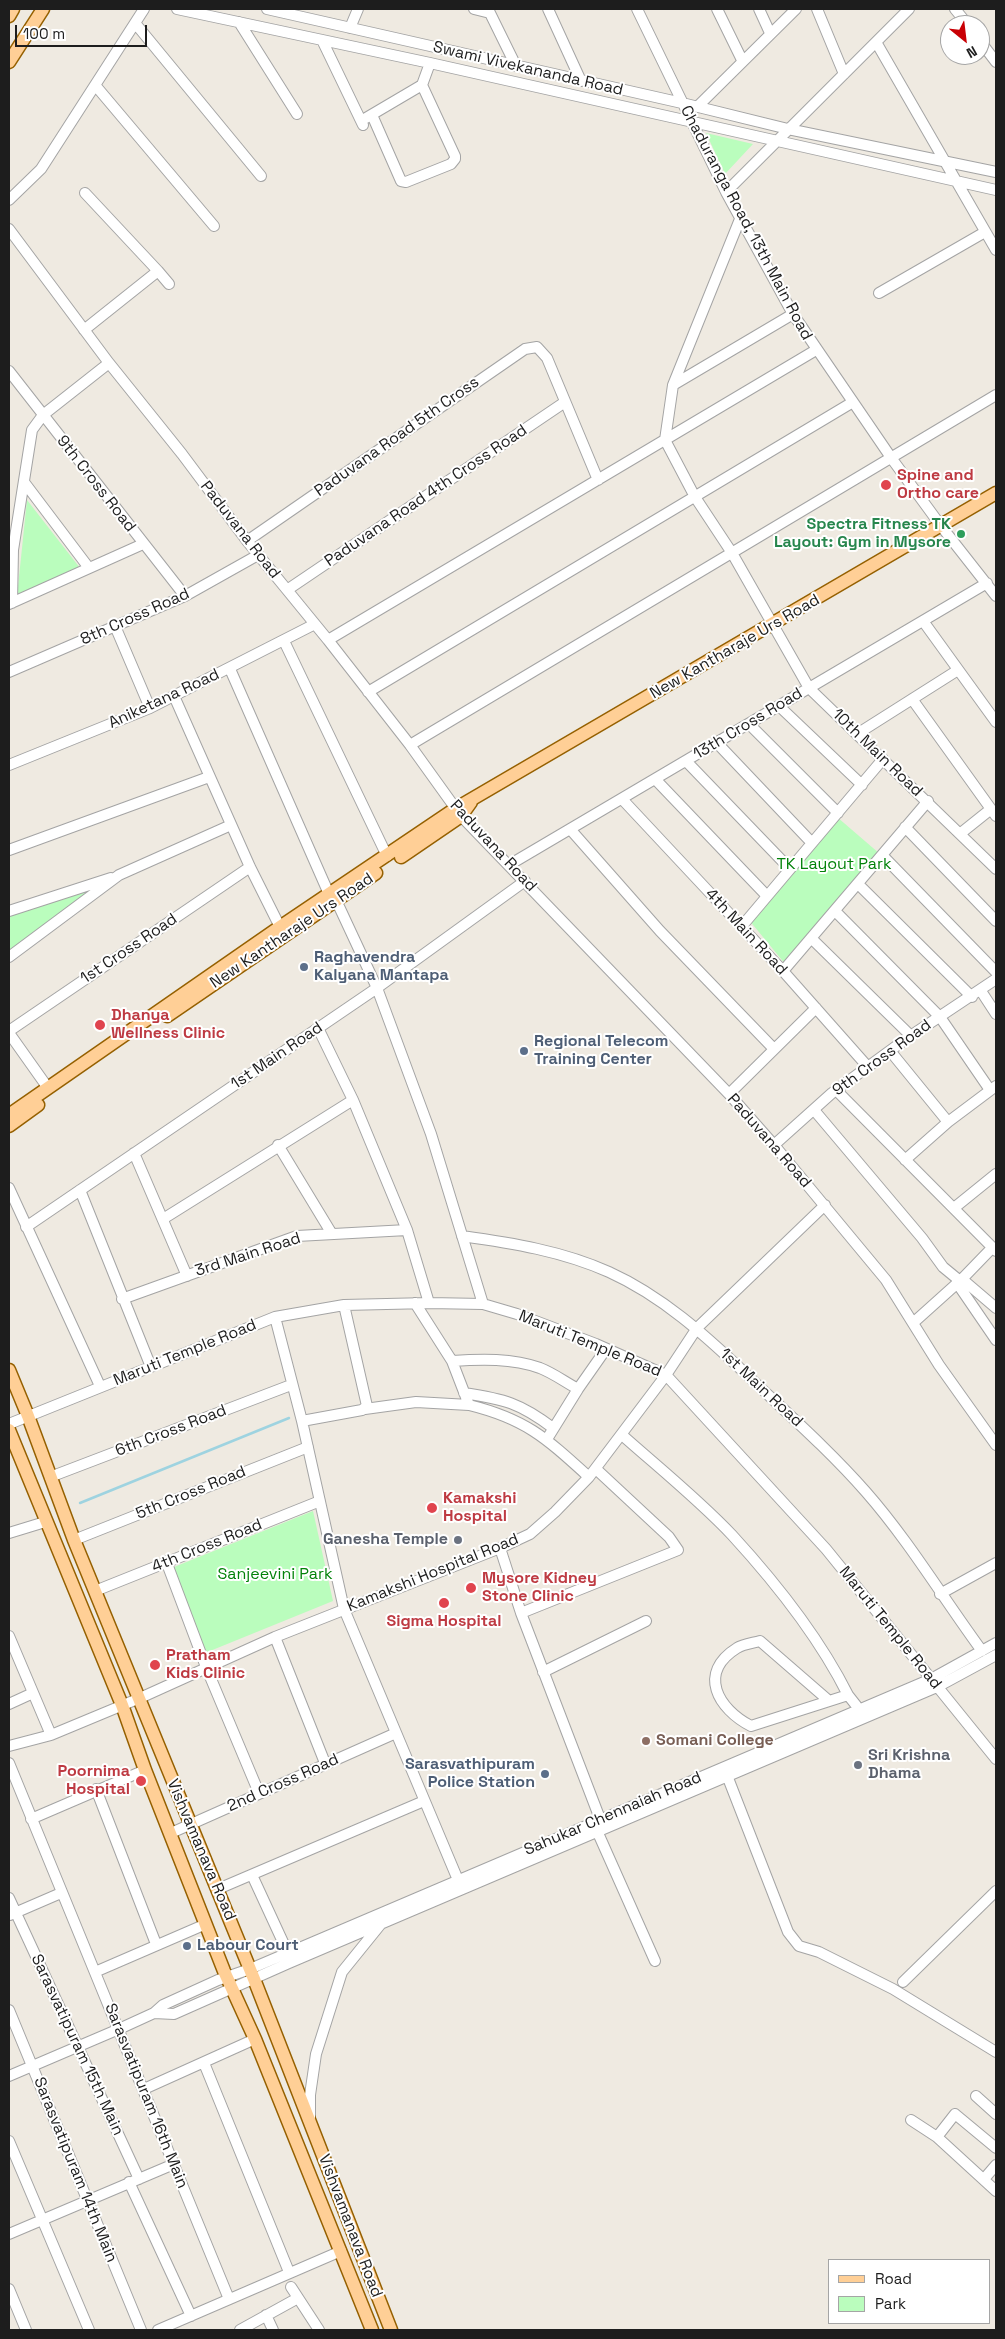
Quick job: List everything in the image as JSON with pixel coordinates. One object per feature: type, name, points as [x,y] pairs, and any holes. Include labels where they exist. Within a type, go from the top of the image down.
[{"type":"main road","points":[[9,16],[13,9]]},
{"type":"main road","points":[[9,62],[43,9]]},
{"type":"main road","name":"New Kantharaje Urs Road","points":[[9,1126],[473,800],[995,496]]},
{"type":"main road","name":"New Kantharaje Urs Road","points":[[9,1115],[280,927],[333,897],[387,856],[458,812]]},
{"type":"main road","name":"Vishvamanava Road","points":[[9,1370],[74,1540],[140,1698],[189,1825],[218,1889],[252,1974],[391,2330]]},
{"type":"main road","name":"Vishvamanava Road","points":[[9,1430],[45,1522],[122,1705],[145,1770],[230,1984],[255,2039],[372,2330]]},
{"type":"street","points":[[9,200],[41,169],[144,9]]},
{"type":"street","points":[[177,9],[430,63],[996,190]]},
{"type":"street","name":"Swami Vivekananda Road","points":[[267,9],[292,12],[350,28],[682,103],[788,129],[996,172]]},
{"type":"street","points":[[350,28],[358,9]]},
{"type":"street","points":[[474,9],[489,11],[516,66]]},
{"type":"street","points":[[548,9],[581,81]]},
{"type":"street","name":"Chaduranga Road, 13th Main Road","points":[[637,9],[726,192],[792,314],[892,459],[996,596]]},
{"type":"street","points":[[717,9],[742,60]]},
{"type":"street","points":[[758,9],[770,33]]},
{"type":"street","points":[[697,107],[742,60],[796,9]]},
{"type":"street","points":[[817,9],[844,74]]},
{"type":"street","points":[[726,192],[909,9]]},
{"type":"street","points":[[238,22],[297,114]]},
{"type":"street","points":[[135,23],[261,176]]},
{"type":"street","points":[[322,40],[362,123],[422,85],[430,63]]},
{"type":"street","points":[[876,42],[996,250]]},
{"type":"street","points":[[95,85],[214,226]]},
{"type":"street","points":[[372,115],[403,183],[451,164],[455,160],[455,156],[422,85]]},
{"type":"street","points":[[86,193],[169,284]]},
{"type":"street","points":[[665,440],[673,385],[740,219]]},
{"type":"street","name":"Paduvana Road","points":[[9,229],[109,363],[182,454],[247,541],[410,745],[458,812],[729,1094],[825,1205],[886,1280],[939,1365],[996,1445]]},
{"type":"street","points":[[879,293],[985,232]]},
{"type":"street","points":[[84,330],[158,271]]},
{"type":"street","points":[[673,385],[792,314]]},
{"type":"street","name":"Paduvana Road 5th Cross","points":[[247,541],[525,348],[537,347],[547,358],[565,402]]},
{"type":"street","points":[[328,640],[816,350]]},
{"type":"street","points":[[109,363],[43,415],[32,430],[14,550],[10,604],[143,544]]},
{"type":"street","name":"9th Cross Road","points":[[9,371],[185,596]]},
{"type":"street","points":[[410,745],[892,459],[996,395]]},
{"type":"street","points":[[565,402],[598,480]]},
{"type":"street","name":"Paduvana Road 4th Cross Road","points":[[287,590],[565,402]]},
{"type":"street","points":[[368,692],[853,402]]},
{"type":"street","name":"10th Main Road","points":[[665,440],[809,688],[928,801],[996,869]]},
{"type":"street","points":[[24,482],[89,568]]},
{"type":"street","name":"8th Cross Road","points":[[9,672],[185,596],[258,555]]},
{"type":"street","name":"13th Cross Road","points":[[510,865],[987,583]]},
{"type":"street","points":[[923,621],[996,722]]},
{"type":"street","name":"Aniketana Road","points":[[9,764],[150,708],[230,669],[315,624]]},
{"type":"street","points":[[115,626],[150,708]]},
{"type":"street","points":[[284,641],[387,856]]},
{"type":"street","points":[[230,669],[333,897],[377,988],[431,1134],[483,1304]]},
{"type":"street","points":[[857,734],[958,670]]},
{"type":"street","points":[[174,696],[250,867],[280,927]]},
{"type":"street","points":[[912,699],[994,812],[961,833]]},
{"type":"street","points":[[779,706],[862,785]]},
{"type":"street","points":[[749,724],[838,813]]},
{"type":"street","points":[[717,743],[812,843]]},
{"type":"street","points":[[742,926],[884,759]]},
{"type":"street","points":[[686,761],[790,869]]},
{"type":"street","points":[[9,850],[209,777]]},
{"type":"street","points":[[655,779],[767,896]]},
{"type":"street","name":"4th Main Road","points":[[622,799],[783,970],[868,1067]]},
{"type":"street","points":[[783,970],[928,801]]},
{"type":"street","points":[[9,911],[119,875],[232,826]]},
{"type":"street","points":[[906,827],[996,921]]},
{"type":"street","points":[[570,829],[660,931],[774,1049]]},
{"type":"street","points":[[882,855],[996,972]]},
{"type":"street","name":"1st Cross Road","points":[[9,1032],[250,867]]},
{"type":"street","points":[[9,956],[119,875]]},
{"type":"street","name":"1st Main Road","points":[[26,1227],[377,988],[525,881]]},
{"type":"street","points":[[858,884],[996,1014]]},
{"type":"street","points":[[835,910],[940,1017],[993,1088],[948,1122],[905,1160]]},
{"type":"street","points":[[811,938],[911,1036]]},
{"type":"street","name":"9th Cross Road","points":[[774,1145],[868,1067],[996,979]]},
{"type":"street","points":[[729,1094],[816,1008]]},
{"type":"street","points":[[318,1028],[353,1100],[407,1230],[429,1303]]},
{"type":"street","points":[[9,1032],[48,1088]]},
{"type":"street","points":[[891,1052],[948,1122]]},
{"type":"street","points":[[837,1091],[992,1247]]},
{"type":"street","points":[[163,1218],[353,1100]]},
{"type":"street","points":[[814,1110],[922,1238],[943,1267],[996,1308]]},
{"type":"street","points":[[278,1145],[332,1234]]},
{"type":"street","points":[[134,1152],[188,1276]]},
{"type":"street","points":[[954,1208],[996,1174]]},
{"type":"street","points":[[9,1188],[100,1386]]},
{"type":"street","points":[[80,1190],[122,1299],[151,1367]]},
{"type":"street","name":"Kamakshi Hospital Road","points":[[9,1746],[51,1735],[140,1698],[275,1637],[500,1548],[530,1534],[555,1512],[592,1473],[666,1375],[697,1328],[825,1205]]},
{"type":"street","name":"3rd Main Road","points":[[122,1299],[298,1236],[407,1230]]},
{"type":"street","points":[[913,1323],[960,1281],[992,1247],[996,1235]]},
{"type":"street","name":"1st Main Road","points":[[462,1236],[544,1249],[608,1272],[658,1299],[697,1328],[808,1432],[866,1492],[908,1545],[940,1594],[982,1651]]},
{"type":"street","points":[[960,1281],[996,1340]]},
{"type":"street","points":[[415,1303],[452,1361],[468,1404]]},
{"type":"street","name":"Maruti Temple Road","points":[[9,1424],[275,1317],[344,1306],[415,1303],[483,1304],[517,1314],[606,1348],[666,1375],[826,1548],[931,1679],[992,1746],[996,1759]]},
{"type":"street","points":[[344,1306],[367,1406],[365,1409]]},
{"type":"street","points":[[275,1317],[291,1385],[302,1421],[344,1609],[458,1880]]},
{"type":"street","points":[[547,1439],[578,1388],[606,1348]]},
{"type":"street","points":[[452,1361],[487,1359],[523,1364],[540,1368],[578,1388]]},
{"type":"street","name":"6th Cross Road","points":[[50,1477],[291,1385]]},
{"type":"street","points":[[464,1393],[497,1398],[520,1405],[553,1428]]},
{"type":"street","points":[[302,1421],[416,1402],[468,1404],[499,1412],[547,1439],[592,1473],[669,1537],[678,1550],[521,1614]]},
{"type":"street","points":[[622,1435],[731,1534],[774,1584],[818,1643],[848,1695],[859,1709]]},
{"type":"street","name":"5th Cross Road","points":[[74,1540],[308,1447]]},
{"type":"street","name":"4th Cross Road","points":[[95,1590],[320,1501]]},
{"type":"street","points":[[9,1533],[45,1522]]},
{"type":"street","points":[[500,1548],[521,1614],[600,1819],[601,1831],[655,1961]]},
{"type":"street","points":[[166,1562],[206,1667],[259,1793]]},
{"type":"street","points":[[940,1594],[996,1563]]},
{"type":"street","points":[[544,1672],[646,1622]]},
{"type":"street","points":[[9,1636],[51,1735]]},
{"type":"street","points":[[275,1637],[325,1763]]},
{"type":"street","points":[[828,1700],[760,1641],[738,1648],[720,1664],[714,1681],[718,1697],[728,1711],[751,1726],[848,1695]]},
{"type":"street","name":"Sahukar Chennaiah Road","points":[[252,1974],[288,1953],[931,1679],[996,1643]]},
{"type":"street","name":"Sahukar Chennaiah Road","points":[[119,2029],[154,2013],[174,2014],[252,1974],[381,1924],[728,1778],[938,1687],[996,1655]]},
{"type":"street","points":[[9,1704],[33,1693]]},
{"type":"street","name":"2nd Cross Road","points":[[171,1833],[396,1733]]},
{"type":"street","name":"Sarasvatipuram 16th Main","points":[[9,1763],[229,2299]]},
{"type":"street","points":[[31,1818],[96,1789],[145,1770]]},
{"type":"street","points":[[728,1778],[788,1932],[794,1941],[799,1946],[819,1952],[893,1989],[996,2052]]},
{"type":"street","points":[[96,1789],[156,1944]]},
{"type":"street","points":[[218,1889],[424,1801]]},
{"type":"street","points":[[252,1875],[288,1953]]},
{"type":"street","points":[[903,1982],[996,1891]]},
{"type":"street","points":[[12,1914],[61,1893]]},
{"type":"street","name":"Sarasvatipuram 15th Main","points":[[9,1898],[12,1914],[79,2046],[139,2178]]},
{"type":"street","points":[[95,1972],[206,1924]]},
{"type":"street","points":[[310,2125],[310,2095],[316,2054],[342,1972],[381,1924]]},
{"type":"street","name":"Sarasvatipuram 14th Main","points":[[9,2010],[141,2330]]},
{"type":"street","points":[[9,2076],[119,2029]]},
{"type":"street","points":[[144,2089],[255,2039]]},
{"type":"street","points":[[204,2063],[289,2272]]},
{"type":"street","points":[[976,2096],[996,2114]]},
{"type":"street","points":[[936,2137],[955,2114],[996,2148]]},
{"type":"street","points":[[911,2120],[936,2137],[996,2191]]},
{"type":"street","points":[[9,2140],[89,2330]]},
{"type":"street","points":[[9,2234],[174,2164]]},
{"type":"street","points":[[984,2179],[996,2165]]},
{"type":"street","points":[[129,2182],[192,2316]]},
{"type":"street","points":[[158,2330],[341,2251]]},
{"type":"street","points":[[291,2287],[319,2330]]},
{"type":"street","points":[[9,2289],[26,2330]]},
{"type":"street","points":[[240,2330],[298,2298]]},
{"type":"street","points":[[266,2315],[273,2330]]},
{"type":"green space","points":[[706,133],[753,144],[725,174]]},
{"type":"green space","points":[[27,500],[80,568],[17,596]]},
{"type":"green space","name":"TK Layout Park","points":[[837,817],[880,854],[786,965],[749,920]]},
{"type":"green space","points":[[97,886],[9,953],[9,915]]},
{"type":"green space","name":"Sanjeevini Park","points":[[313,1511],[333,1601],[205,1653],[174,1567]]},
{"type":"waterway","points":[[80,1503],[289,1418]]},
{"type":"place","name":"Spine and Ortho care","points":[[886,485]]},
{"type":"place","name":"Spectra Fitness TK Layout: Gym in Mysore","points":[[961,534]]},
{"type":"place","name":"Raghavendra Kalyana Mantapa","points":[[304,967]]},
{"type":"place","name":"Dhanya Wellness Clinic","points":[[100,1025]]},
{"type":"place","name":"Regional Telecom Training Center","points":[[524,1051]]},
{"type":"place","name":"Kamakshi Hospital","points":[[432,1508]]},
{"type":"place","name":"Ganesha Temple","points":[[458,1540]]},
{"type":"place","name":"Mysore Kidney Stone Clinic","points":[[471,1588]]},
{"type":"place","name":"Sigma Hospital","points":[[444,1603]]},
{"type":"place","name":"Pratham Kids Clinic","points":[[155,1665]]},
{"type":"place","name":"Somani College","points":[[646,1741]]},
{"type":"place","name":"Sri Krishna Dhama","points":[[858,1765]]},
{"type":"place","name":"Sarasvathipuram Police Station","points":[[545,1774]]},
{"type":"place","name":"Poornima Hospital","points":[[141,1781]]},
{"type":"place","name":"Labour Court","points":[[187,1946]]}]
